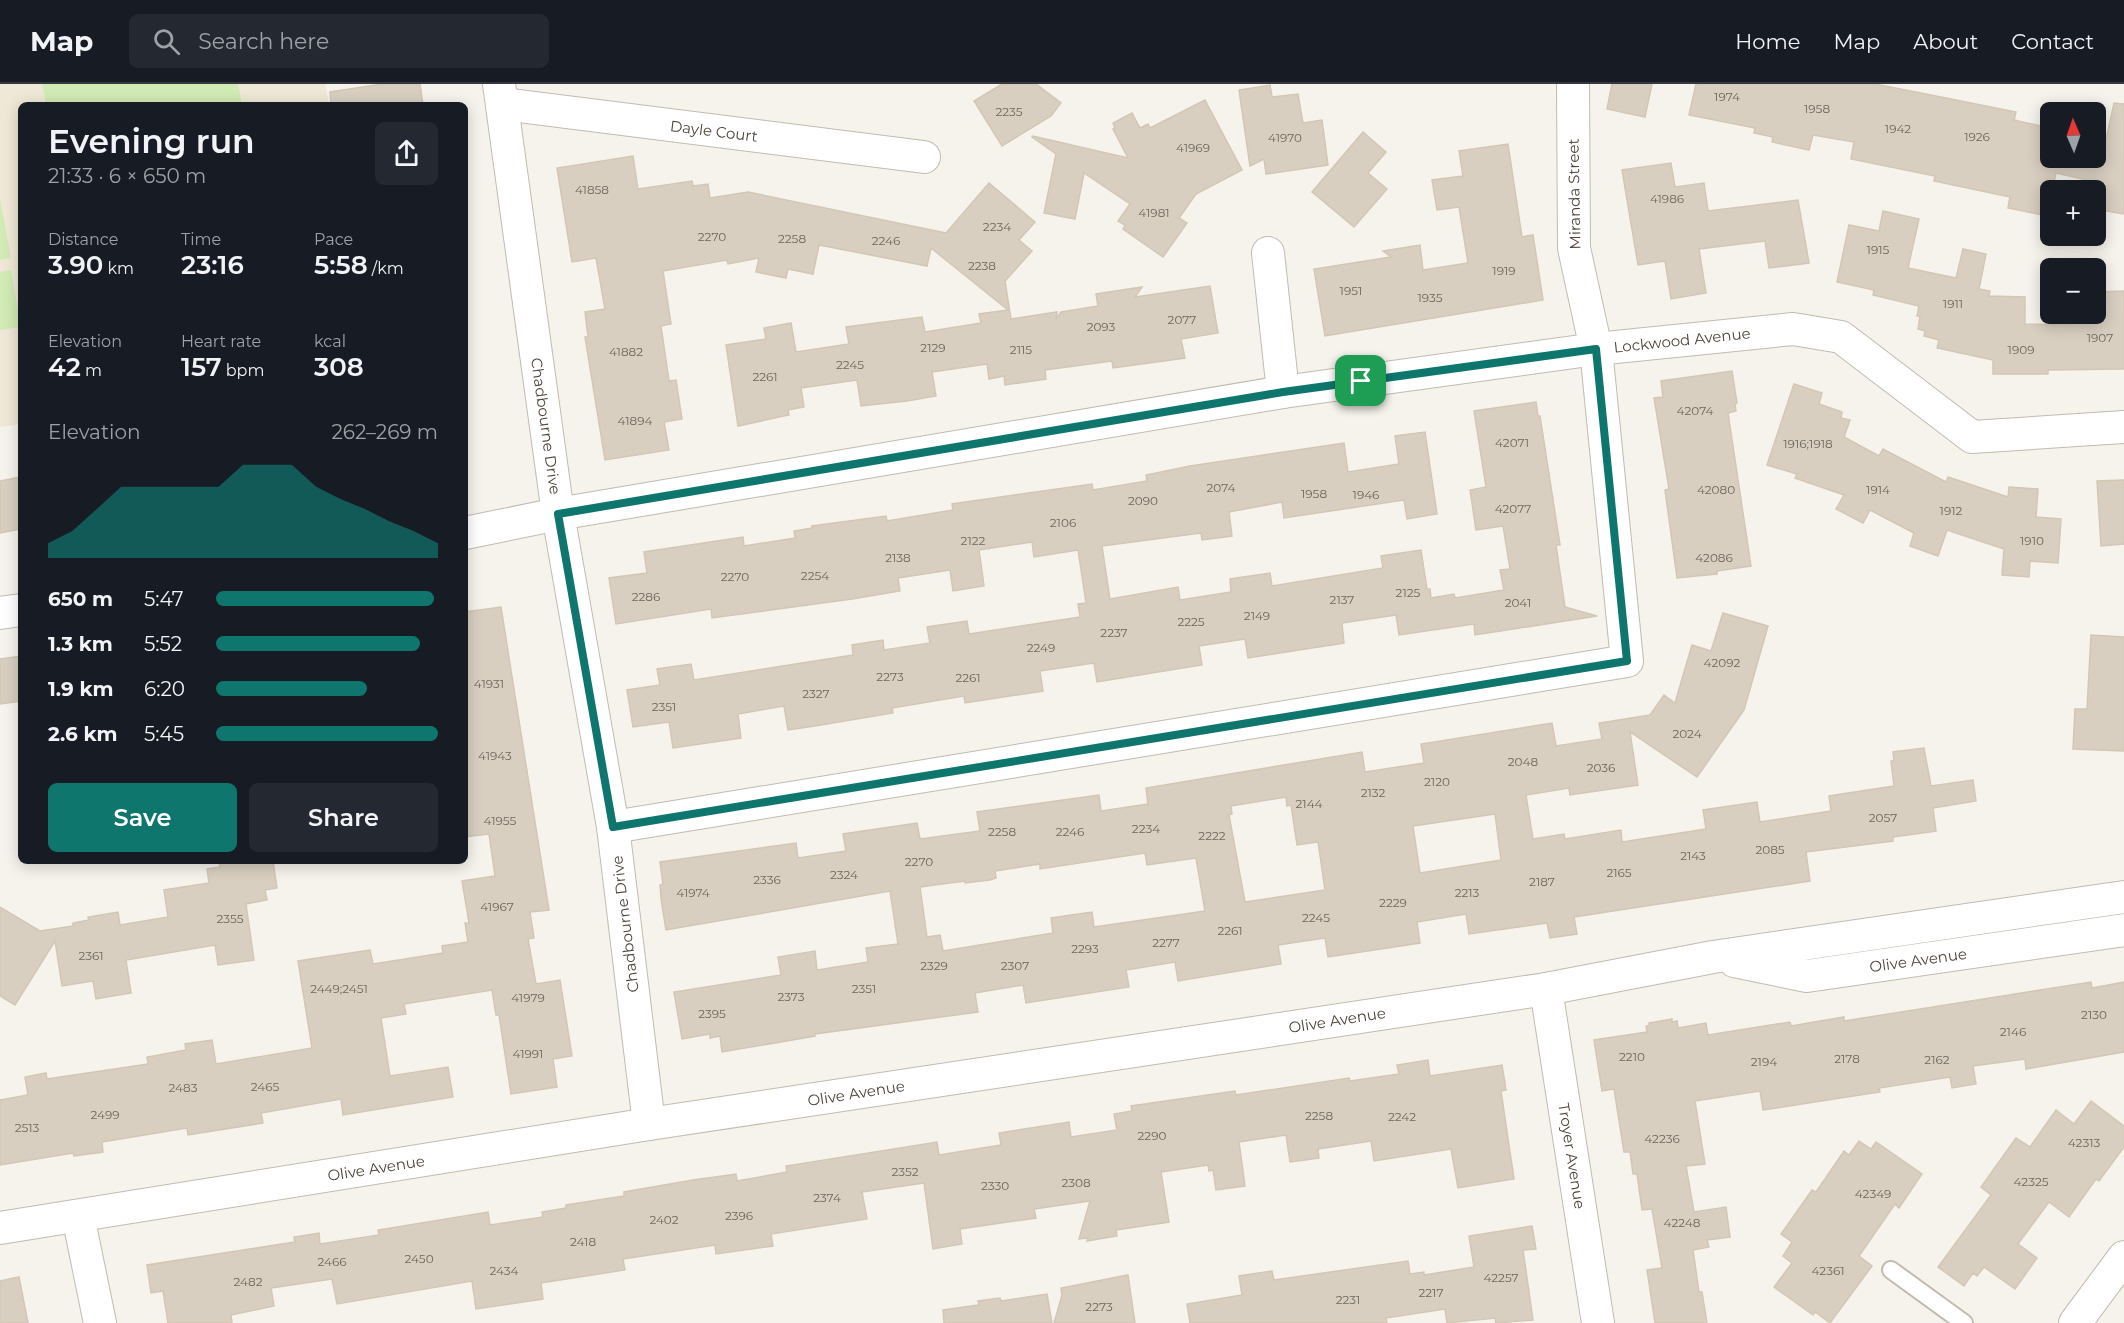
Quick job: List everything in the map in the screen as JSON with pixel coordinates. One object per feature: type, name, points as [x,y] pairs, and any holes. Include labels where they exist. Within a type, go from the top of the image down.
[{"type":"street","name":"Miranda Street","points":[[613,827],[1627,661],[1596,349],[1574,249],[1573,84]]},
{"type":"street","name":"Dayle Court","points":[[501,94],[924,157]]},
{"type":"street","name":"Chadbourne Drive","points":[[501,94],[558,514],[613,827],[649,1124]]},
{"type":"street","points":[[1268,253],[1283,392]]},
{"type":"street","name":"Lockwood Avenue","points":[[468,532],[558,514],[1283,392],[1596,349],[1793,329],[1841,337],[1972,437],[2124,427]]},
{"type":"street","points":[[0,613],[18,610]]},
{"type":"street","name":"Olive Avenue","points":[[0,1228],[649,1124],[1546,989],[1713,957],[2124,897]]},
{"type":"street","name":"Olive Avenue","points":[[1713,957],[1807,976],[2124,930]]},
{"type":"street","name":"Troyer Avenue","points":[[1546,989],[1598,1323]]},
{"type":"street","points":[[78,1216],[100,1323]]},
{"type":"street","points":[[2075,1323],[2124,1257]]},
{"type":"lane","points":[[1891,1270],[1964,1323]]},
{"type":"shaded area","points":[[0,84],[325,84],[328,102],[18,102],[18,424],[0,427]]},
{"type":"green space","points":[[42,84],[238,84],[241,102],[45,102]]},
{"type":"green space","points":[[0,199],[11,258],[0,260]]},
{"type":"green space","points":[[11,270],[18,310],[18,327],[0,330],[0,272]]},
{"type":"building","points":[[382,84],[420,84],[423,102],[331,102],[330,92]]},
{"type":"building","points":[[1002,84],[1036,84],[1061,103],[1051,116],[1002,146],[974,101]]},
{"type":"building","points":[[1612,84],[1652,84],[1645,117],[1607,109]]},
{"type":"building","points":[[1696,84],[1875,84],[2016,112],[2014,120],[2040,126],[2040,168],[2106,168],[2106,140],[2114,103],[2124,104],[2124,214],[2106,211],[2106,180],[2087,180],[2056,173],[2054,180],[2040,180],[2040,214],[2008,208],[2010,197],[1934,181],[1935,176],[1851,159],[1854,142],[1813,135],[1809,150],[1772,142],[1773,137],[1754,133],[1755,128],[1689,115]]},
{"type":"building","points":[[1270,85],[1272,97],[1298,94],[1303,123],[1322,120],[1328,165],[1266,174],[1264,159],[1250,166],[1239,90]]},
{"type":"building","points":[[1205,100],[1242,170],[1196,194],[1179,218],[1187,223],[1163,257],[1123,229],[1125,225],[1118,221],[1130,204],[1084,173],[1075,219],[1044,213],[1056,154],[1033,136],[1128,158],[1113,129],[1115,128],[1113,123],[1132,113],[1140,128],[1148,124],[1150,128]]},
{"type":"building","points":[[1363,132],[1386,152],[1368,173],[1387,189],[1354,227],[1312,192]]},
{"type":"building","points":[[1508,144],[1522,237],[1533,235],[1543,300],[1325,336],[1314,269],[1391,257],[1383,251],[1420,245],[1423,270],[1468,263],[1459,207],[1437,210],[1432,180],[1463,176],[1459,151]]},
{"type":"building","points":[[633,156],[638,189],[692,181],[693,186],[708,184],[710,198],[748,192],[946,233],[989,183],[1035,222],[1019,240],[1032,251],[1005,281],[1011,319],[1057,312],[1056,319],[1061,312],[1098,306],[1096,294],[1142,287],[1135,297],[1210,286],[1218,333],[1181,339],[1185,358],[1113,368],[1112,361],[1045,370],[1046,379],[1005,385],[1004,376],[989,379],[987,364],[932,372],[936,396],[907,401],[861,406],[857,380],[801,388],[804,407],[788,410],[789,415],[738,426],[726,345],[766,339],[764,328],[791,323],[796,352],[849,344],[846,327],[922,317],[925,332],[981,323],[979,314],[1008,310],[931,248],[927,266],[819,245],[813,274],[788,269],[786,278],[756,272],[759,258],[728,264],[727,260],[663,271],[671,324],[661,326],[669,381],[676,380],[682,419],[664,422],[669,450],[605,460],[585,337],[588,337],[585,312],[605,309],[596,258],[572,262],[557,168]]},
{"type":"building","points":[[1671,163],[1675,187],[1704,183],[1708,211],[1798,200],[1809,263],[1769,268],[1765,241],[1699,249],[1706,293],[1671,299],[1665,261],[1638,265],[1622,170]]},
{"type":"building","points":[[1883,211],[1919,219],[1908,268],[1956,278],[1963,249],[1986,254],[1979,289],[1990,291],[1989,296],[2025,297],[2025,324],[2106,324],[2106,292],[2124,291],[2124,369],[2048,370],[2048,374],[1993,374],[1993,360],[1937,348],[1939,340],[1924,336],[1925,331],[1918,329],[1919,306],[1873,295],[1874,290],[1837,282],[1849,225],[1879,231]]},
{"type":"building","points":[[1732,371],[1737,403],[1735,404],[1736,411],[1728,413],[1751,566],[1717,571],[1717,574],[1677,578],[1665,490],[1669,489],[1654,398],[1663,397],[1661,381]]},
{"type":"building","points":[[1794,384],[1822,393],[1819,404],[1842,412],[1841,418],[1850,420],[1844,437],[1879,456],[1883,449],[1946,482],[1948,477],[2008,497],[2009,487],[2038,489],[2036,517],[2061,519],[2058,563],[2030,561],[2029,577],[2002,575],[2004,549],[1947,530],[1938,556],[1910,546],[1914,533],[1870,510],[1863,523],[1836,509],[1844,495],[1795,478],[1797,474],[1767,465]]},
{"type":"building","points":[[1536,402],[1560,545],[1556,545],[1565,607],[1597,616],[1475,635],[1474,624],[1399,635],[1396,615],[1342,623],[1344,643],[1248,658],[1245,639],[1199,646],[1202,665],[1097,682],[1094,663],[1040,671],[1043,691],[965,703],[964,696],[892,708],[893,713],[815,726],[788,730],[784,706],[738,714],[741,738],[673,748],[669,722],[633,727],[627,690],[660,685],[657,669],[691,664],[694,680],[853,655],[852,645],[883,640],[884,650],[930,643],[927,627],[967,621],[969,634],[1080,617],[1078,604],[1086,603],[1078,550],[1034,557],[1032,542],[979,550],[984,586],[953,591],[950,570],[898,578],[900,591],[852,599],[712,618],[711,609],[616,624],[609,578],[647,573],[644,552],[743,537],[744,546],[795,538],[794,531],[812,528],[812,526],[886,516],[887,521],[953,510],[952,504],[1092,484],[1093,490],[1147,481],[1146,475],[1190,466],[1344,443],[1348,472],[1399,464],[1395,436],[1425,432],[1437,514],[1407,519],[1404,500],[1284,518],[1282,502],[1229,512],[1232,536],[1202,540],[1201,533],[1102,546],[1110,599],[1178,587],[1180,600],[1231,592],[1230,579],[1270,573],[1272,586],[1383,568],[1381,556],[1421,550],[1427,589],[1430,589],[1431,598],[1454,594],[1455,598],[1504,590],[1500,570],[1510,569],[1503,526],[1476,530],[1470,490],[1486,487],[1474,411]]},
{"type":"building","points":[[18,478],[18,530],[0,533],[0,481]]},
{"type":"building","points":[[2124,480],[2124,544],[2101,546],[2097,481]]},
{"type":"building","points":[[501,607],[549,910],[530,912],[534,938],[528,939],[536,984],[560,980],[572,1056],[553,1059],[557,1087],[511,1094],[499,1015],[496,1015],[492,990],[404,1004],[406,1014],[381,1018],[390,1076],[448,1067],[453,1097],[343,1115],[341,1099],[261,1113],[263,1123],[188,1135],[187,1128],[102,1142],[103,1152],[74,1156],[73,1153],[0,1165],[0,1100],[28,1095],[25,1077],[46,1073],[47,1079],[148,1064],[147,1057],[186,1050],[185,1044],[212,1040],[216,1064],[312,1048],[298,961],[370,950],[373,964],[443,953],[442,946],[468,942],[465,923],[469,923],[462,881],[495,876],[489,834],[468,837],[468,612]]},
{"type":"building","points":[[1723,613],[1768,626],[1744,710],[1697,777],[1630,732],[1638,785],[1570,795],[1569,788],[1526,795],[1533,839],[1564,834],[1565,839],[1621,830],[1622,842],[1706,829],[1703,810],[1757,802],[1760,822],[1831,811],[1829,796],[1894,786],[1891,761],[1894,761],[1893,752],[1924,748],[1931,786],[1973,780],[1976,801],[1933,808],[1936,831],[1893,837],[1893,841],[1806,852],[1810,881],[1574,917],[1577,934],[1550,938],[1547,923],[1469,934],[1466,914],[1417,922],[1420,943],[1328,957],[1325,938],[1278,945],[1281,964],[1178,981],[1175,962],[1126,970],[1129,987],[1026,1003],[1023,985],[975,993],[978,1012],[815,1034],[815,1036],[722,1052],[720,1036],[710,1038],[710,1034],[682,1039],[674,992],[781,975],[778,957],[815,951],[817,970],[868,962],[866,948],[898,944],[890,891],[666,930],[661,899],[660,885],[663,884],[660,862],[796,843],[798,858],[846,851],[843,834],[917,823],[920,839],[980,831],[977,812],[1099,795],[1101,811],[1148,804],[1146,788],[1362,752],[1365,772],[1424,763],[1421,744],[1552,723],[1556,746],[1602,739],[1599,723],[1650,715],[1664,695],[1675,703],[1692,645],[1711,651]],"holes":[[[1286,797],[1287,806],[1291,805],[1297,845],[1318,842],[1325,890],[1245,902],[1229,815],[1232,814],[1231,806]],[[1495,814],[1501,860],[1420,873],[1413,826]],[[1145,853],[1147,865],[1196,858],[1205,911],[1094,927],[1092,912],[1051,918],[1053,933],[943,951],[940,935],[927,937],[920,887],[990,880],[996,878],[995,871],[1040,864],[1040,869]]]},
{"type":"building","points":[[2091,635],[2124,637],[2124,751],[2073,749],[2075,709],[2087,709]]},
{"type":"building","points":[[18,656],[18,701],[0,704],[0,659]]},
{"type":"building","points":[[220,864],[273,864],[277,888],[265,890],[267,900],[246,904],[254,960],[218,965],[215,945],[126,960],[131,993],[96,999],[93,981],[62,986],[55,941],[15,1005],[0,996],[0,907],[40,931],[73,926],[73,923],[89,920],[88,917],[118,912],[120,925],[168,917],[164,890],[209,883],[207,869],[220,867]]},
{"type":"building","points":[[2091,982],[2092,988],[2124,982],[2124,1052],[2026,1069],[2025,1059],[1973,1066],[1976,1084],[1952,1088],[1950,1077],[1879,1088],[1880,1092],[1763,1110],[1760,1091],[1695,1101],[1705,1164],[1686,1166],[1694,1212],[1726,1207],[1730,1237],[1707,1240],[1709,1247],[1693,1250],[1699,1292],[1702,1292],[1707,1323],[1655,1323],[1647,1270],[1662,1268],[1652,1209],[1642,1210],[1637,1174],[1633,1174],[1630,1152],[1624,1152],[1614,1089],[1602,1091],[1594,1040],[1647,1032],[1646,1026],[1650,1025],[1649,1023],[1672,1019],[1672,1022],[1677,1021],[1678,1028],[1706,1023],[1708,1035],[1790,1022],[1791,1026],[1844,1017],[1844,1021]]},
{"type":"building","points":[[1428,1060],[1430,1076],[1502,1065],[1506,1090],[1501,1091],[1514,1179],[1458,1188],[1451,1149],[1374,1161],[1371,1141],[1318,1149],[1319,1158],[1290,1162],[1286,1135],[1239,1142],[1245,1186],[1216,1190],[1213,1170],[1209,1171],[1208,1165],[1161,1172],[1169,1222],[1116,1230],[1117,1236],[1087,1241],[1088,1238],[1079,1239],[1090,1201],[1034,1209],[1036,1218],[960,1229],[962,1244],[933,1249],[924,1183],[862,1192],[867,1219],[771,1234],[773,1246],[716,1254],[715,1245],[623,1259],[625,1270],[541,1283],[543,1299],[476,1309],[472,1281],[337,1304],[332,1279],[271,1288],[274,1306],[231,1315],[232,1323],[168,1323],[163,1291],[151,1293],[147,1265],[295,1242],[294,1237],[319,1233],[320,1244],[379,1235],[378,1230],[488,1212],[490,1225],[543,1217],[542,1212],[566,1208],[566,1205],[624,1196],[624,1192],[693,1180],[736,1174],[737,1181],[787,1172],[786,1166],[937,1142],[939,1155],[1001,1145],[999,1133],[1069,1122],[1071,1137],[1117,1130],[1114,1114],[1132,1111],[1131,1106],[1235,1091],[1236,1095],[1349,1078],[1350,1081],[1399,1074],[1397,1065]]},
{"type":"building","points":[[2091,1101],[2124,1126],[2124,1147],[2099,1181],[2096,1179],[2069,1217],[2049,1202],[2018,1244],[2037,1258],[2015,1289],[1984,1267],[1977,1276],[1973,1273],[1964,1286],[1938,1267],[1991,1195],[1981,1187],[2016,1138],[2030,1147],[2056,1110],[2074,1124]]},
{"type":"building","points":[[1859,1141],[1871,1149],[1876,1142],[1922,1174],[1899,1208],[1895,1204],[1859,1256],[1872,1266],[1830,1323],[1815,1312],[1813,1315],[1774,1287],[1792,1263],[1783,1256],[1792,1242],[1781,1234],[1812,1190],[1816,1192],[1844,1151],[1849,1155]]},
{"type":"building","points":[[1532,1226],[1536,1249],[1523,1250],[1533,1320],[1496,1323],[1495,1318],[1447,1323],[1445,1309],[1386,1318],[1387,1323],[1190,1323],[1187,1304],[1242,1295],[1239,1276],[1272,1271],[1274,1280],[1408,1261],[1410,1274],[1424,1272],[1424,1275],[1474,1267],[1469,1236]]},
{"type":"building","points":[[1128,1275],[1135,1323],[1054,1323],[1062,1295],[1061,1288]]},
{"type":"building","points":[[19,1277],[28,1323],[0,1323],[0,1281]]},
{"type":"building","points":[[1047,1294],[1052,1323],[944,1323],[943,1310],[979,1305],[978,1301],[1000,1298],[1001,1301]]},
{"type":"route","points":[[1596,349],[1627,661],[613,827],[558,514],[1283,392],[1361,381],[1596,349]]}]
